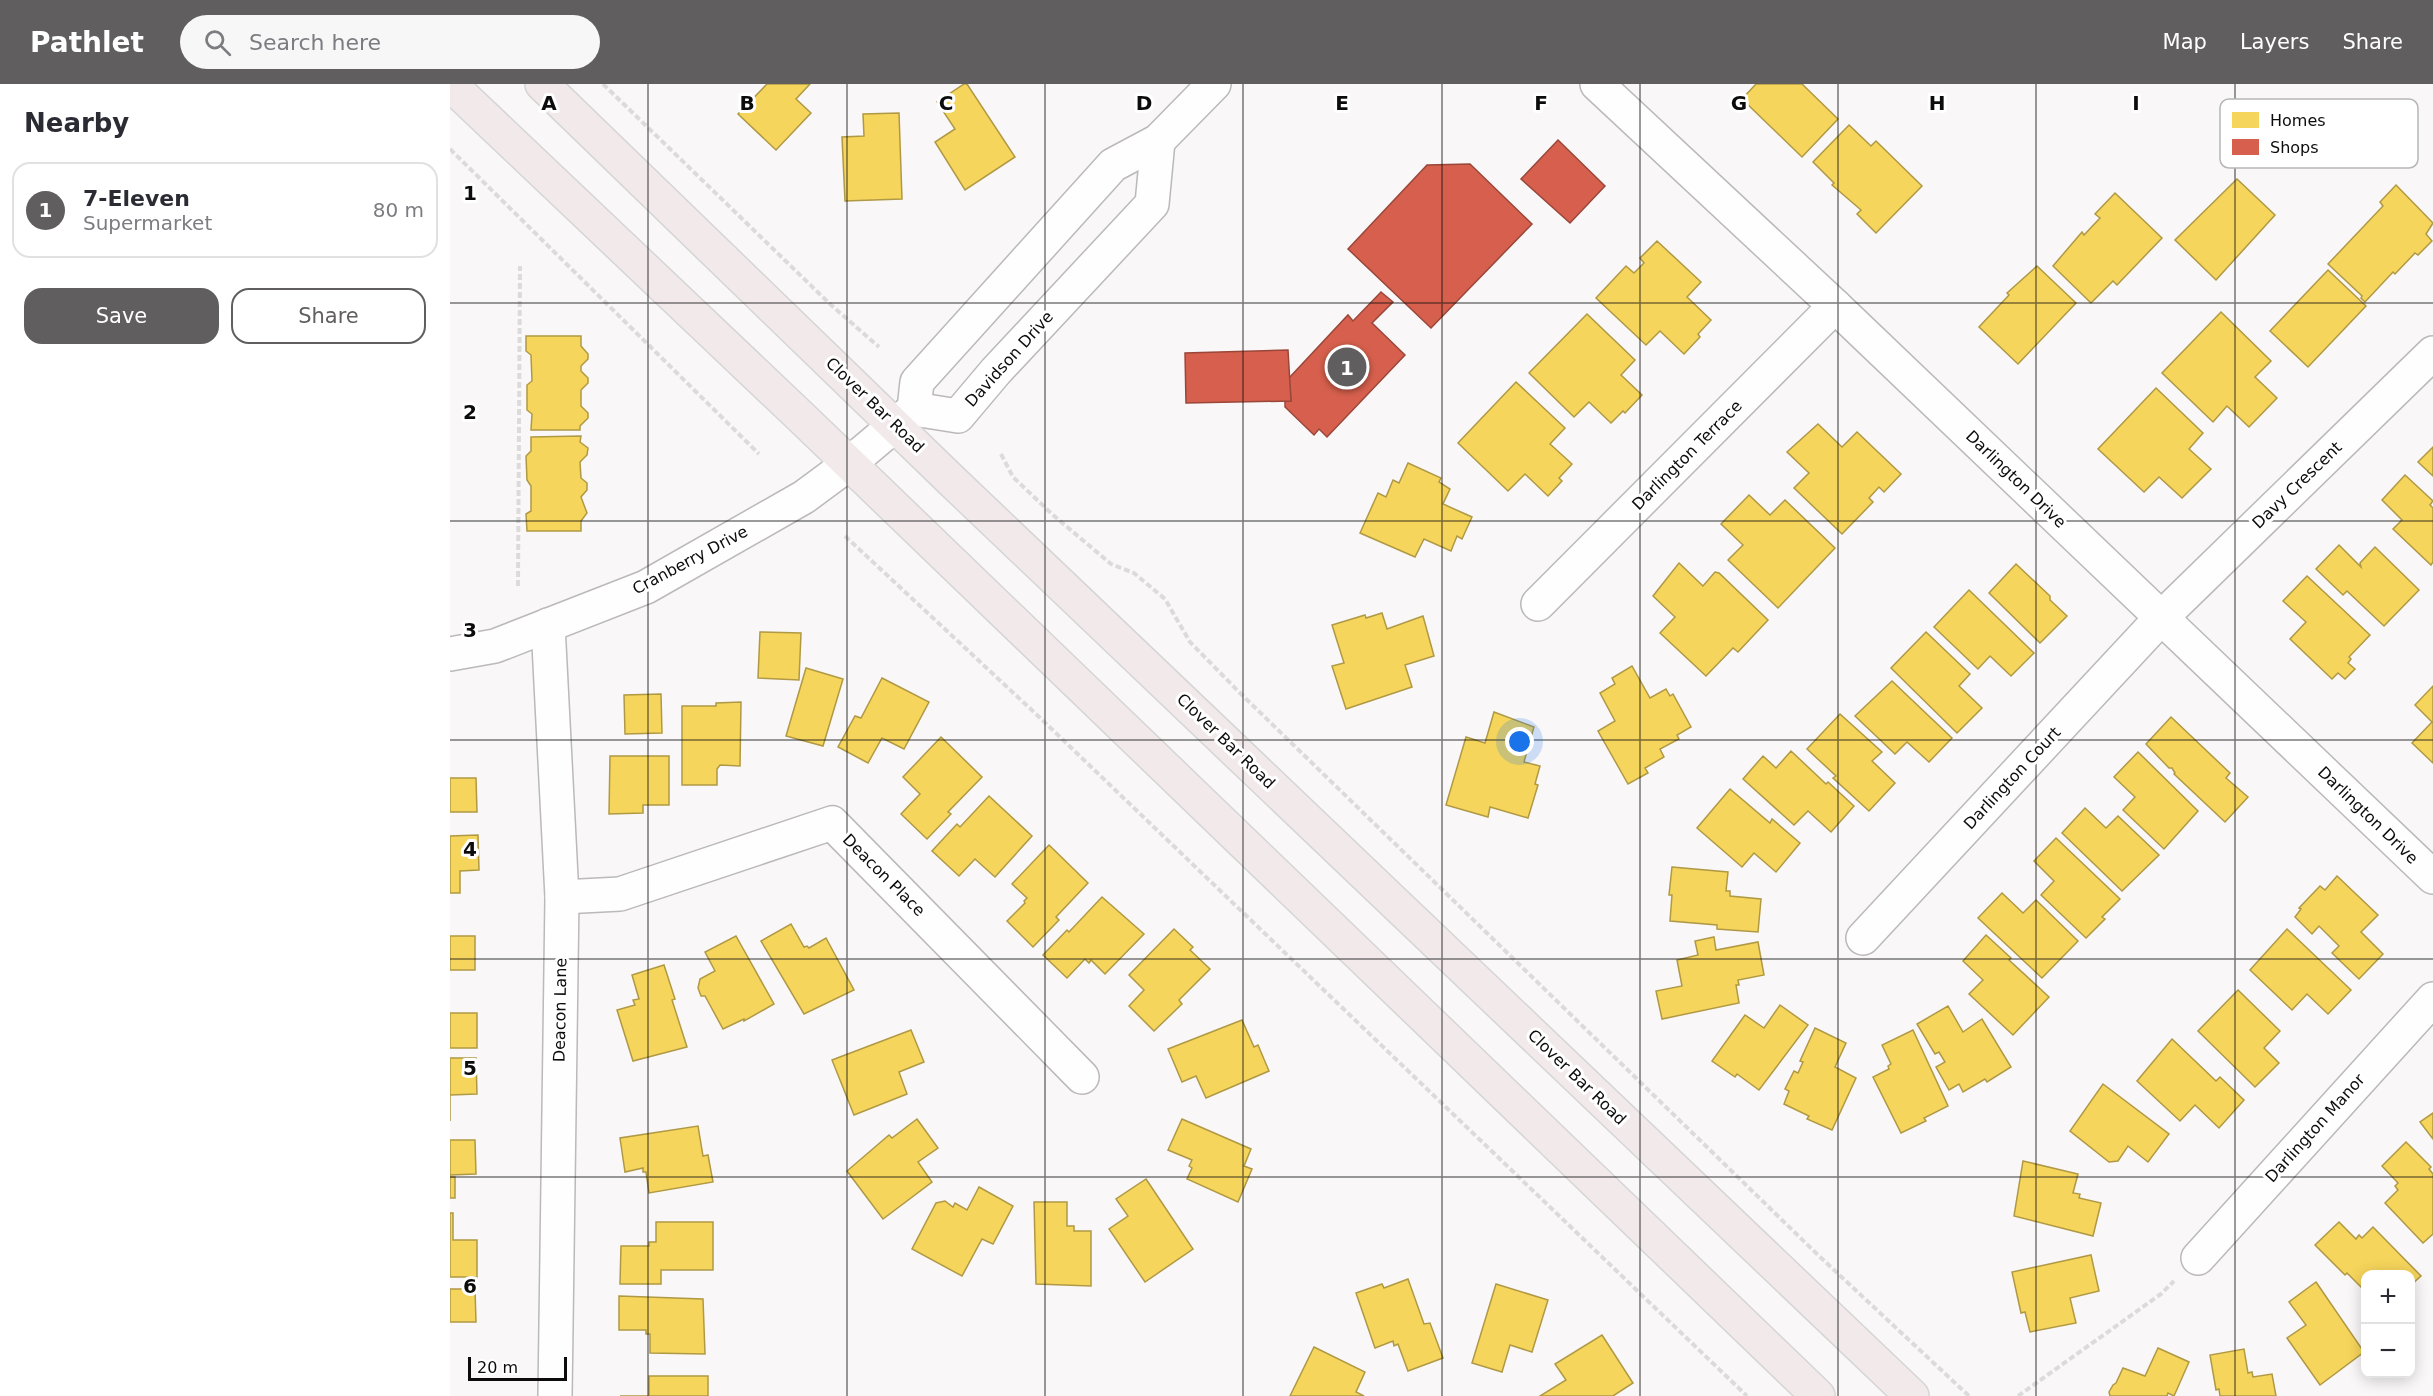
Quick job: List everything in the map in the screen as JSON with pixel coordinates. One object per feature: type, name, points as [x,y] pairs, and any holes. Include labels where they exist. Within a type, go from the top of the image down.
[{"type":"main road","points":[[450,84],[850,463],[1818,1396]]},
{"type":"main road","name":"Clover Bar Road","points":[[542,84],[905,417],[1912,1396]]},
{"type":"street","points":[[905,417],[917,382],[1113,165],[1158,141],[1214,84]]},
{"type":"street","name":"Darlington Drive","points":[[1597,84],[1835,306],[2433,877]]},
{"type":"street","name":"Davidson Drive","points":[[905,417],[958,416],[996,371],[1152,204],[1158,141]]},
{"type":"street","name":"Darlington Terrace","points":[[1538,604],[1835,306]]},
{"type":"street","name":"Davy Crescent","points":[[2161,618],[2433,353]]},
{"type":"street","name":"Cranberry Drive","points":[[450,654],[495,646],[646,587],[804,497],[850,463],[905,417]]},
{"type":"street","name":"Darlington Court","points":[[1863,938],[2161,618]]},
{"type":"street","name":"Deacon Lane","points":[[548,625],[562,897],[555,1396]]},
{"type":"street","name":"Deacon Place","points":[[562,897],[620,894],[832,823],[1082,1077]]},
{"type":"street","name":"Darlington Manor","points":[[2198,1258],[2433,999]]},
{"type":"path","points":[[603,84],[830,304],[879,347]]},
{"type":"path","points":[[450,149],[759,454]]},
{"type":"path","points":[[518,586],[520,266]]},
{"type":"path","points":[[1001,454],[1013,477],[1053,516],[1111,564],[1134,573],[1165,599],[1190,642],[1239,692],[1818,1255],[1969,1396]]},
{"type":"path","points":[[845,536],[1036,714],[1747,1396]]},
{"type":"path","points":[[2018,1396],[2161,1294],[2198,1258]]},
{"type":"building: Homes","points":[[767,84],[810,84],[796,99],[811,113],[776,150],[738,114]]},
{"type":"building: Homes","points":[[967,84],[1015,157],[965,190],[935,142],[955,129],[937,102]]},
{"type":"building: Homes","points":[[1756,84],[1802,84],[1838,119],[1802,157],[1742,99]]},
{"type":"building: Homes","points":[[899,113],[902,199],[845,201],[842,137],[864,136],[863,114]]},
{"type":"building: Homes","points":[[1849,125],[1871,146],[1876,141],[1922,186],[1876,233],[1857,214],[1861,210],[1832,185],[1834,183],[1813,162]]},
{"type":"building: Homes","points":[[2237,179],[2275,215],[2216,280],[2175,240]]},
{"type":"building: Homes","points":[[2396,185],[2433,223],[2426,234],[2432,241],[2418,255],[2415,253],[2395,274],[2393,272],[2365,302],[2362,296],[2328,264],[2383,206],[2380,202]]},
{"type":"building: Homes","points":[[2115,193],[2162,238],[2117,285],[2113,281],[2091,303],[2053,266],[2082,232],[2084,235],[2100,218],[2095,214]]},
{"type":"building: Homes","points":[[1657,241],[1701,282],[1687,297],[1711,320],[1698,334],[1700,337],[1684,354],[1660,331],[1646,345],[1596,298],[1626,266],[1634,273],[1644,263],[1640,258]]},
{"type":"building: Homes","points":[[2037,266],[2076,303],[2018,364],[1979,327],[2009,295],[2007,293]]},
{"type":"building: Homes","points":[[2328,270],[2366,306],[2308,367],[2270,331]]},
{"type":"building: Homes","points":[[2221,312],[2271,361],[2255,377],[2277,398],[2249,427],[2227,406],[2213,422],[2162,373]]},
{"type":"building: Homes","points":[[1587,314],[1635,360],[1621,375],[1642,395],[1625,413],[1623,411],[1611,423],[1589,402],[1574,417],[1529,373]]},
{"type":"building: Homes","points":[[526,336],[581,336],[581,346],[588,354],[588,359],[581,366],[581,371],[588,378],[588,383],[581,390],[581,406],[588,413],[588,418],[580,426],[580,430],[531,430],[532,414],[527,410],[527,385],[532,381],[531,355],[526,351]]},
{"type":"building: Homes","points":[[1516,382],[1565,428],[1550,444],[1572,464],[1559,478],[1562,481],[1548,496],[1525,474],[1508,491],[1458,443]]},
{"type":"building: Homes","points":[[2156,388],[2203,433],[2189,449],[2211,469],[2182,498],[2159,477],[2144,492],[2098,449]]},
{"type":"building: Homes","points":[[1818,424],[1842,447],[1857,432],[1901,474],[1884,492],[1879,487],[1869,498],[1873,502],[1842,534],[1794,488],[1809,473],[1787,452]]},
{"type":"building: Homes","points":[[581,436],[580,442],[588,448],[587,455],[580,462],[581,478],[587,483],[587,490],[581,497],[587,513],[581,521],[581,531],[527,531],[526,514],[531,511],[531,486],[527,480],[526,456],[531,451],[531,437]]},
{"type":"building: Homes","points":[[2433,447],[2433,476],[2418,462]]},
{"type":"building: Homes","points":[[1408,463],[1441,478],[1439,482],[1450,489],[1443,504],[1472,517],[1462,539],[1457,536],[1451,551],[1424,539],[1415,557],[1360,533],[1378,493],[1386,497],[1393,480],[1399,483]]},
{"type":"building: Homes","points":[[2405,475],[2433,501],[2430,505],[2433,508],[2433,562],[2431,565],[2393,529],[2402,520],[2382,500]]},
{"type":"building: Homes","points":[[1749,495],[1770,515],[1785,500],[1835,548],[1778,608],[1728,560],[1743,545],[1721,524]]},
{"type":"building: Homes","points":[[2339,545],[2361,567],[2360,563],[2375,547],[2419,590],[2384,626],[2347,591],[2343,595],[2316,569]]},
{"type":"building: Homes","points":[[1679,563],[1703,586],[1715,572],[1719,573],[1768,620],[1738,652],[1733,648],[1706,676],[1660,633],[1675,617],[1653,596]]},
{"type":"building: Homes","points":[[2016,564],[2050,596],[2050,600],[2067,616],[2040,643],[1989,593]]},
{"type":"building: Homes","points":[[2307,576],[2370,635],[2349,657],[2351,659],[2348,663],[2355,669],[2345,679],[2338,673],[2332,679],[2290,639],[2306,622],[2283,601]]},
{"type":"building: Homes","points":[[1969,590],[2034,653],[2011,676],[1990,656],[1978,669],[1934,627]]},
{"type":"building: Homes","points":[[1382,613],[1387,629],[1423,616],[1434,656],[1405,665],[1412,687],[1346,709],[1332,666],[1344,663],[1332,625],[1365,615],[1366,618]]},
{"type":"building: Homes","points":[[760,632],[801,633],[799,680],[758,678]]},
{"type":"building: Homes","points":[[1926,632],[1970,674],[1959,686],[1982,708],[1957,733],[1891,668]]},
{"type":"building: Homes","points":[[1632,666],[1650,698],[1666,689],[1670,696],[1673,694],[1691,727],[1677,735],[1679,739],[1660,749],[1664,757],[1645,768],[1648,773],[1628,784],[1598,731],[1615,721],[1600,693],[1615,684],[1612,678]]},
{"type":"building: Homes","points":[[806,668],[843,679],[823,746],[786,736]]},
{"type":"building: Homes","points":[[882,678],[929,702],[904,749],[882,738],[868,763],[838,747],[855,716],[861,718]]},
{"type":"building: Homes","points":[[1892,681],[1952,738],[1929,762],[1907,742],[1895,754],[1855,716]]},
{"type":"building: Homes","points":[[2433,686],[2433,763],[2412,743],[2432,722],[2415,705]]},
{"type":"building: Homes","points":[[661,694],[662,733],[625,734],[624,695]]},
{"type":"building: Homes","points":[[741,702],[740,766],[720,765],[717,769],[717,785],[682,785],[682,706],[716,706],[716,703]]},
{"type":"building: Homes","points":[[1494,712],[1534,727],[1524,762],[1540,766],[1535,784],[1538,785],[1528,818],[1490,807],[1488,817],[1446,805],[1466,737],[1485,743]]},
{"type":"building: Homes","points":[[1840,714],[1882,752],[1872,761],[1895,783],[1869,811],[1833,778],[1836,776],[1807,749]]},
{"type":"building: Homes","points":[[2171,717],[2230,773],[2226,778],[2248,797],[2225,822],[2146,744]]},
{"type":"building: Homes","points":[[941,737],[982,777],[948,812],[951,814],[927,839],[901,814],[920,794],[903,777]]},
{"type":"building: Homes","points":[[1791,751],[1826,784],[1828,782],[1854,806],[1831,832],[1808,811],[1794,825],[1743,779],[1763,756],[1776,768]]},
{"type":"building: Homes","points":[[2138,752],[2198,811],[2164,849],[2123,810],[2135,797],[2114,777]]},
{"type":"building: Homes","points":[[610,756],[669,756],[669,805],[643,805],[643,813],[609,814]]},
{"type":"building: Homes","points":[[450,778],[476,778],[477,812],[450,812]]},
{"type":"building: Homes","points":[[1730,789],[1770,823],[1772,819],[1800,843],[1776,872],[1754,853],[1742,867],[1697,828]]},
{"type":"building: Homes","points":[[989,796],[1032,836],[995,877],[975,859],[959,876],[932,851],[957,824],[960,827]]},
{"type":"building: Homes","points":[[2085,808],[2106,828],[2118,816],[2159,855],[2122,891],[2062,833]]},
{"type":"building: Homes","points":[[478,835],[479,870],[460,871],[460,893],[450,893],[450,836]]},
{"type":"building: Homes","points":[[2056,838],[2120,899],[2102,917],[2105,919],[2086,938],[2041,895],[2054,881],[2034,861]]},
{"type":"building: Homes","points":[[1049,845],[1088,883],[1056,917],[1059,920],[1033,947],[1007,921],[1027,898],[1012,884]]},
{"type":"building: Homes","points":[[1672,867],[1728,872],[1726,891],[1730,891],[1730,896],[1761,899],[1758,932],[1717,929],[1717,925],[1670,921],[1672,895],[1669,895]]},
{"type":"building: Homes","points":[[2337,876],[2378,915],[2361,932],[2383,954],[2359,979],[2332,953],[2339,946],[2319,926],[2312,934],[2295,917],[2301,909],[2299,908],[2320,886],[2325,890]]},
{"type":"building: Homes","points":[[2002,893],[2023,913],[2036,900],[2078,941],[2042,978],[1978,918]]},
{"type":"building: Homes","points":[[1102,897],[1144,934],[1105,974],[1091,960],[1089,963],[1085,959],[1067,978],[1043,955],[1067,930],[1069,932]]},
{"type":"building: Homes","points":[[791,924],[804,947],[809,948],[826,938],[854,990],[804,1014],[761,941]]},
{"type":"building: Homes","points":[[1174,929],[1193,947],[1190,950],[1210,969],[1179,1000],[1182,1004],[1154,1031],[1129,1006],[1144,990],[1129,975]]},
{"type":"building: Homes","points":[[2287,929],[2351,990],[2328,1014],[2307,994],[2292,1010],[2250,970]]},
{"type":"building: Homes","points":[[1986,935],[2049,997],[2013,1035],[1969,994],[1983,980],[1963,961]]},
{"type":"building: Homes","points":[[450,936],[475,936],[475,970],[450,970]]},
{"type":"building: Homes","points":[[736,936],[774,1004],[744,1021],[744,1019],[723,1029],[705,996],[701,996],[698,988],[700,979],[715,971],[705,952]]},
{"type":"building: Homes","points":[[1714,937],[1716,950],[1758,942],[1764,975],[1738,980],[1739,985],[1736,985],[1739,1003],[1662,1019],[1656,991],[1682,986],[1677,960],[1698,955],[1695,941]]},
{"type":"building: Homes","points":[[664,965],[687,1047],[633,1061],[617,1010],[635,1005],[633,1000],[639,999],[632,975]]},
{"type":"building: Homes","points":[[2238,990],[2280,1031],[2264,1048],[2279,1063],[2255,1087],[2198,1031]]},
{"type":"building: Homes","points":[[1780,1005],[1808,1025],[1759,1090],[1737,1074],[1735,1077],[1712,1061],[1745,1015],[1764,1028]]},
{"type":"building: Homes","points":[[1948,1006],[1963,1032],[1982,1019],[2011,1067],[1987,1082],[1985,1079],[1963,1092],[1959,1084],[1949,1090],[1936,1067],[1945,1062],[1939,1052],[1935,1054],[1917,1024]]},
{"type":"building: Homes","points":[[450,1013],[477,1013],[477,1048],[450,1048]]},
{"type":"building: Homes","points":[[1242,1020],[1254,1047],[1258,1045],[1269,1071],[1206,1098],[1196,1076],[1182,1082],[1168,1049]]},
{"type":"building: Homes","points":[[1815,1028],[1846,1043],[1835,1067],[1856,1078],[1832,1130],[1807,1119],[1809,1116],[1784,1104],[1789,1091],[1785,1089],[1794,1071],[1798,1073],[1803,1062],[1800,1061]]},
{"type":"building: Homes","points":[[911,1030],[924,1062],[899,1072],[907,1094],[854,1115],[832,1060]]},
{"type":"building: Homes","points":[[1913,1030],[1948,1106],[1924,1118],[1926,1121],[1901,1133],[1873,1077],[1889,1069],[1888,1066],[1891,1064],[1882,1045]]},
{"type":"building: Homes","points":[[2172,1039],[2216,1081],[2220,1077],[2244,1100],[2219,1128],[2195,1105],[2180,1121],[2137,1081]]},
{"type":"building: Homes","points":[[450,1058],[476,1058],[477,1094],[450,1095]]},
{"type":"building: Homes","points":[[2103,1084],[2169,1134],[2148,1162],[2128,1146],[2118,1161],[2109,1162],[2070,1131]]},
{"type":"building: Homes","points":[[2433,1113],[2433,1139],[2420,1122]]},
{"type":"building: Homes","points":[[917,1119],[938,1148],[918,1162],[932,1182],[883,1219],[847,1171],[889,1135],[892,1138]]},
{"type":"building: Homes","points":[[1182,1119],[1251,1149],[1244,1166],[1252,1169],[1238,1202],[1187,1179],[1192,1168],[1189,1166],[1192,1160],[1168,1150]]},
{"type":"building: Homes","points":[[698,1126],[703,1156],[708,1155],[713,1182],[649,1193],[646,1172],[643,1172],[643,1168],[625,1172],[620,1138]]},
{"type":"building: Homes","points":[[450,1140],[475,1140],[476,1174],[450,1175]]},
{"type":"building: Homes","points":[[2406,1142],[2431,1167],[2429,1169],[2433,1174],[2433,1234],[2423,1243],[2385,1203],[2398,1190],[2395,1186],[2398,1183],[2382,1166]]},
{"type":"building: Homes","points":[[2023,1161],[2078,1174],[2073,1193],[2080,1194],[2079,1198],[2101,1203],[2093,1236],[2014,1216]]},
{"type":"building: Homes","points":[[450,1177],[455,1177],[455,1198],[450,1198]]},
{"type":"building: Homes","points":[[1146,1179],[1193,1249],[1145,1282],[1109,1229],[1128,1216],[1116,1199]]},
{"type":"building: Homes","points":[[979,1187],[1013,1206],[993,1244],[982,1239],[962,1276],[912,1249],[936,1203],[945,1201],[953,1207],[955,1203],[967,1210]]},
{"type":"building: Homes","points":[[1034,1202],[1067,1202],[1067,1226],[1074,1226],[1074,1231],[1091,1231],[1091,1286],[1036,1284]]},
{"type":"building: Homes","points":[[450,1213],[453,1213],[453,1240],[477,1240],[477,1277],[450,1277]]},
{"type":"building: Homes","points":[[656,1222],[713,1222],[713,1270],[661,1270],[661,1284],[620,1284],[621,1246],[649,1246],[649,1242],[656,1242]]},
{"type":"building: Homes","points":[[2339,1222],[2356,1239],[2359,1235],[2362,1238],[2373,1227],[2421,1276],[2415,1281],[2415,1270],[2361,1270],[2361,1287],[2347,1273],[2345,1275],[2315,1245]]},
{"type":"building: Homes","points":[[2091,1255],[2099,1291],[2070,1298],[2076,1323],[2030,1332],[2025,1312],[2021,1313],[2012,1272]]},
{"type":"building: Homes","points":[[1408,1279],[1424,1324],[1430,1323],[1443,1358],[1408,1371],[1398,1344],[1394,1346],[1393,1341],[1375,1348],[1356,1293],[1382,1284],[1384,1288]]},
{"type":"building: Homes","points":[[2316,1282],[2361,1348],[2361,1354],[2320,1385],[2287,1338],[2306,1325],[2289,1302]]},
{"type":"building: Homes","points":[[1496,1284],[1548,1300],[1532,1352],[1510,1345],[1502,1372],[1472,1363]]},
{"type":"building: Homes","points":[[450,1289],[475,1289],[476,1322],[450,1322]]},
{"type":"building: Homes","points":[[619,1296],[703,1299],[705,1354],[650,1353],[650,1334],[646,1334],[646,1330],[619,1330]]},
{"type":"building: Homes","points":[[1602,1335],[1633,1383],[1613,1396],[1540,1396],[1566,1380],[1555,1364]]},
{"type":"building: Homes","points":[[1314,1347],[1365,1372],[1356,1392],[1364,1396],[1290,1396]]},
{"type":"building: Homes","points":[[2158,1348],[2189,1362],[2174,1396],[2168,1393],[2167,1396],[2110,1396],[2109,1392],[2123,1368],[2145,1376]]},
{"type":"building: Homes","points":[[2244,1349],[2248,1373],[2252,1372],[2253,1377],[2272,1374],[2276,1396],[2220,1396],[2219,1389],[2216,1390],[2210,1355]]},
{"type":"building: Homes","points":[[649,1376],[708,1376],[708,1396],[649,1396]]},
{"type":"building: Shops","points":[[1558,140],[1605,186],[1570,223],[1521,179]]},
{"type":"building: Shops","points":[[1470,164],[1532,224],[1431,328],[1348,249],[1427,165]]},
{"type":"building: Shops","points":[[1381,292],[1393,302],[1372,323],[1405,355],[1327,437],[1319,429],[1314,435],[1285,407],[1285,401],[1291,401],[1289,378],[1348,315],[1353,321]]},
{"type":"building: Shops","points":[[1288,350],[1291,401],[1186,403],[1185,353]]},
{"type":"place","name":"7-Eleven","points":[[1347,367]]}]
